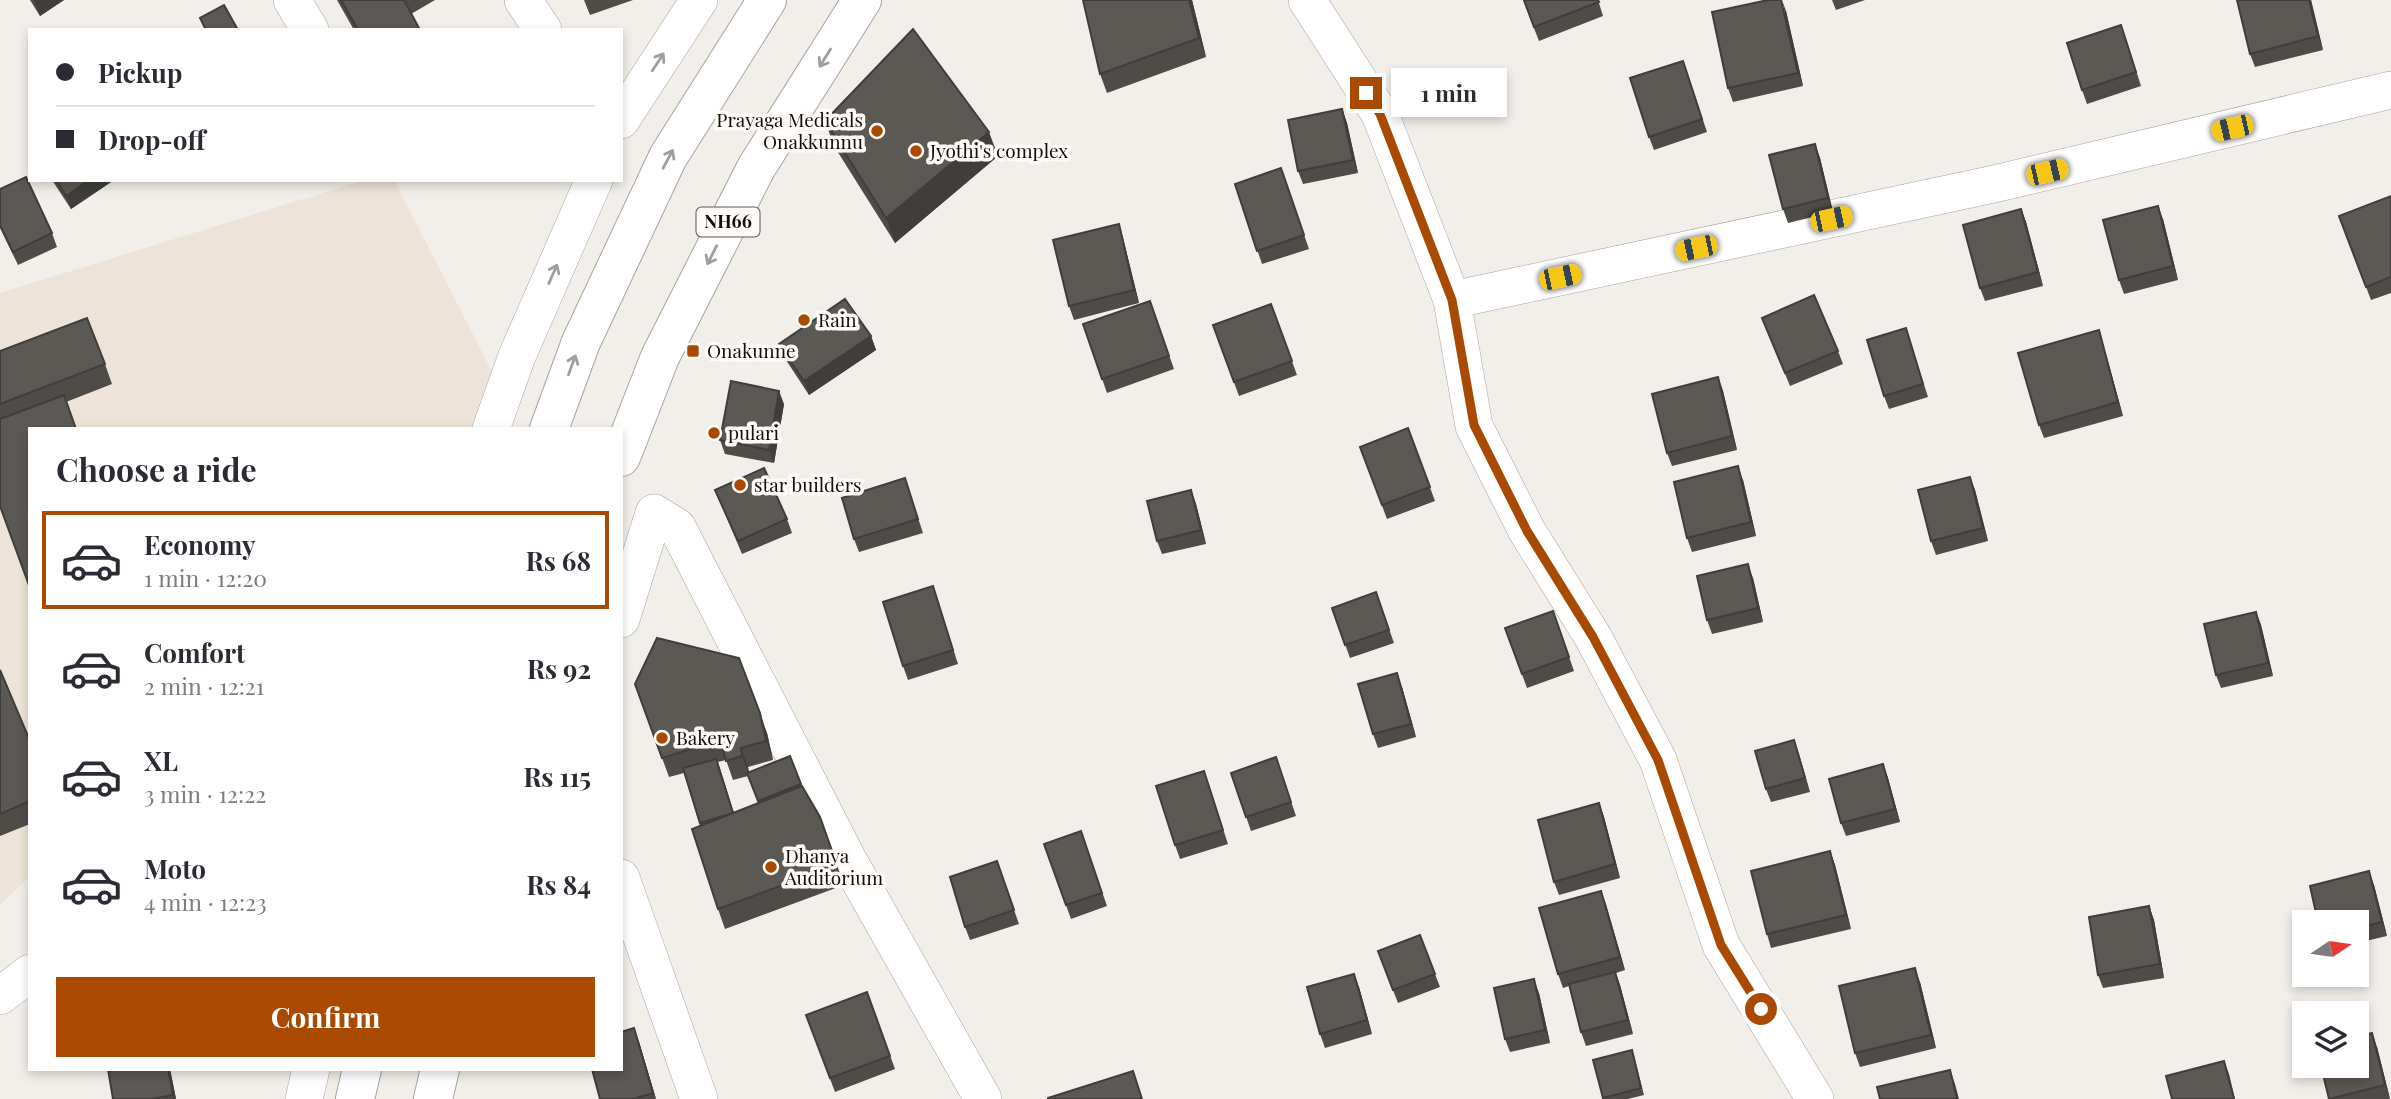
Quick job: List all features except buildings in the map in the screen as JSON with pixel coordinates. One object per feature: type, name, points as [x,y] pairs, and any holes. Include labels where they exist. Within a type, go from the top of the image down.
[{"type":"highway","points":[[550,427],[581,342],[668,157],[767,0]]},
{"type":"highway","name":"NH66","points":[[623,452],[660,356],[756,168],[862,0]]},
{"type":"highway","points":[[355,1099],[362,1071]]},
{"type":"highway","points":[[433,1099],[440,1071]]},
{"type":"street","points":[[292,0],[309,28]]},
{"type":"street","points":[[523,0],[542,28]]},
{"type":"street","points":[[623,117],[699,0]]},
{"type":"street","points":[[1307,0],[1380,114],[1452,300],[1474,425],[1527,531],[1593,637],[1658,760],[1721,945],[1806,1098]]},
{"type":"street","points":[[1452,300],[1994,184],[2391,90]]},
{"type":"street","points":[[492,427],[517,356],[593,182]]},
{"type":"street","points":[[623,613],[654,513],[677,527],[847,859],[983,1099]]},
{"type":"street","points":[[623,884],[699,1099]]},
{"type":"street","points":[[0,996],[28,975]]},
{"type":"street","points":[[304,1099],[311,1071]]},
{"type":"shaded area","points":[[359,182],[395,182],[508,403],[484,427],[28,427],[28,878],[0,905],[0,293]]},
{"type":"place","name":"Prayaga Medicals Onakkunnu","points":[[877,131]]},
{"type":"place","name":"Jyothi's complex","points":[[916,151]]},
{"type":"place","name":"Rain","points":[[804,320]]},
{"type":"place","name":"Onakunne","points":[[693,351]]},
{"type":"place","name":"pulari","points":[[714,433]]},
{"type":"place","name":"star builders","points":[[740,485]]},
{"type":"place","name":"Bakery","points":[[662,738]]},
{"type":"place","name":"Dhanya Auditorium","points":[[771,867]]},
{"type":"route","points":[[1366,93],[1380,114],[1452,300],[1474,425],[1527,531],[1593,637],[1658,760],[1721,945],[1761,1009]]}]
